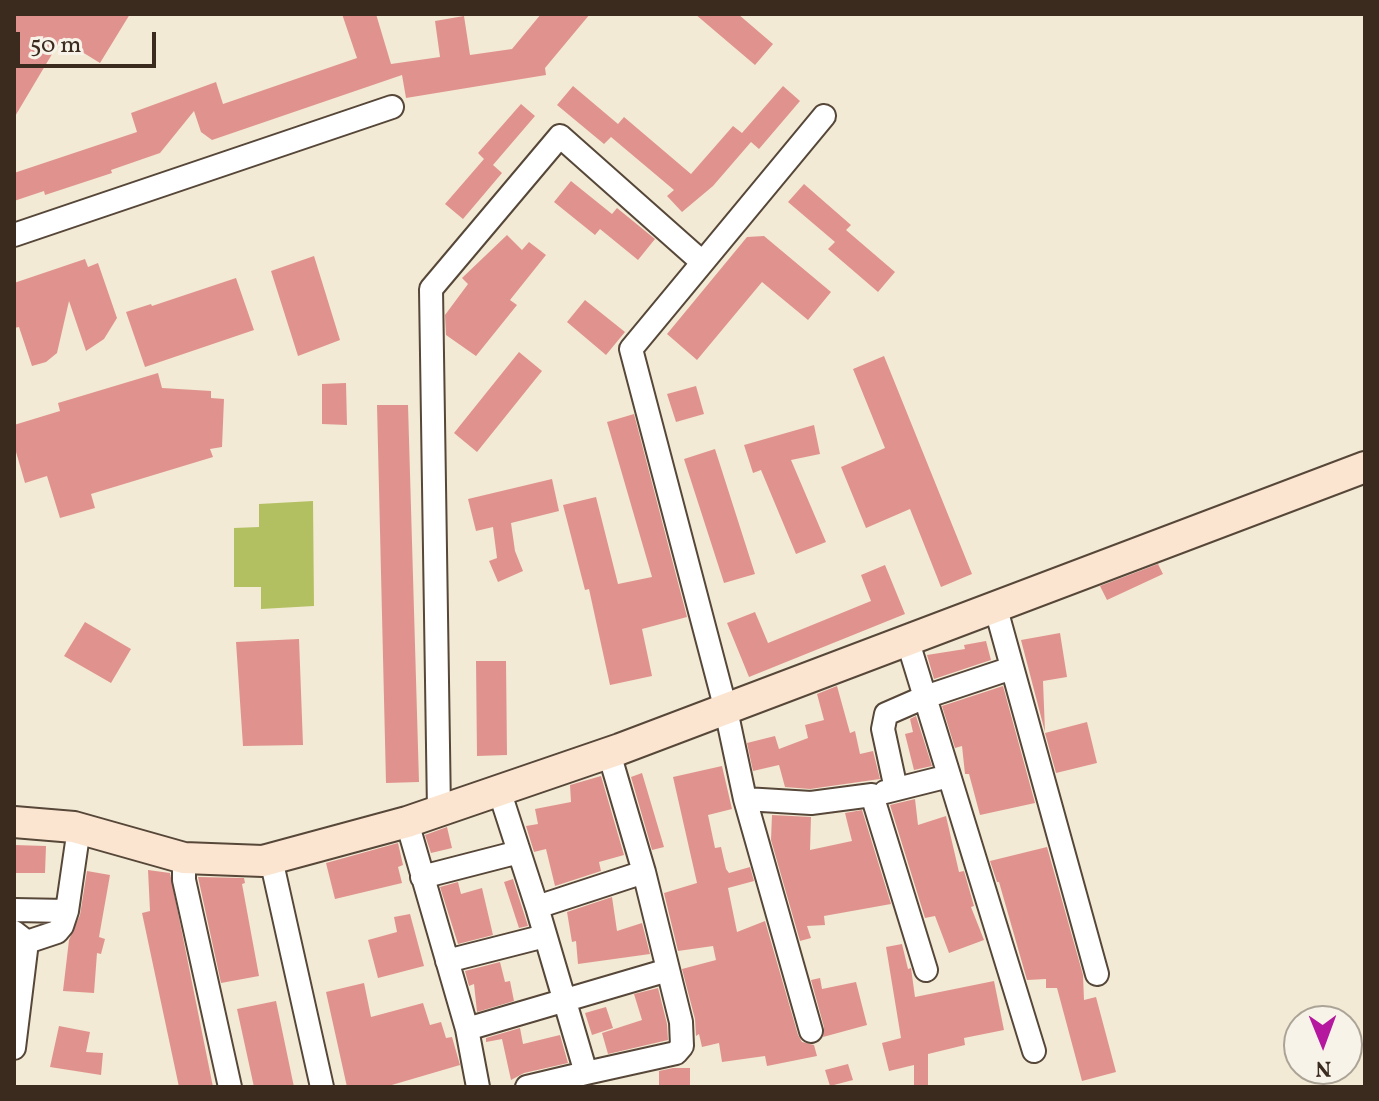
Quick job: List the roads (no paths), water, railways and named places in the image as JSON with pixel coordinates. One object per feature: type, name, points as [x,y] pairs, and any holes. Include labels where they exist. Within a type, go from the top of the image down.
[{"type":"main road","points":[[14,822],[79,828],[184,858],[267,860],[407,822],[609,753],[1365,467]]},
{"type":"street","points":[[14,235],[392,107]]},
{"type":"street","points":[[811,1031],[745,799],[726,710],[631,349],[824,116]]},
{"type":"street","points":[[439,811],[431,289],[560,136],[702,262]]},
{"type":"street","points":[[996,609],[1097,974]]},
{"type":"street","points":[[908,642],[1034,1051]]},
{"type":"street","points":[[896,789],[883,729],[886,714],[925,697],[1012,668]]},
{"type":"street","points":[[527,1087],[676,1053],[682,1046],[681,1022],[644,872],[609,753]]},
{"type":"street","points":[[745,799],[811,803],[872,795],[949,776]]},
{"type":"street","points":[[499,790],[586,1073]]},
{"type":"street","points":[[872,795],[926,970]]},
{"type":"street","points":[[407,822],[467,1029],[478,1087]]},
{"type":"street","points":[[14,1048],[20,937],[57,932],[62,926],[79,828]]},
{"type":"street","points":[[422,877],[519,852]]},
{"type":"street","points":[[184,858],[184,880],[230,1087]]},
{"type":"street","points":[[267,860],[309,1087]]},
{"type":"street","points":[[267,860],[322,1087]]},
{"type":"street","points":[[537,907],[644,872]]},
{"type":"street","points":[[14,910],[67,911]]},
{"type":"street","points":[[447,961],[545,936]]},
{"type":"street","points":[[467,1029],[668,970]]}]
